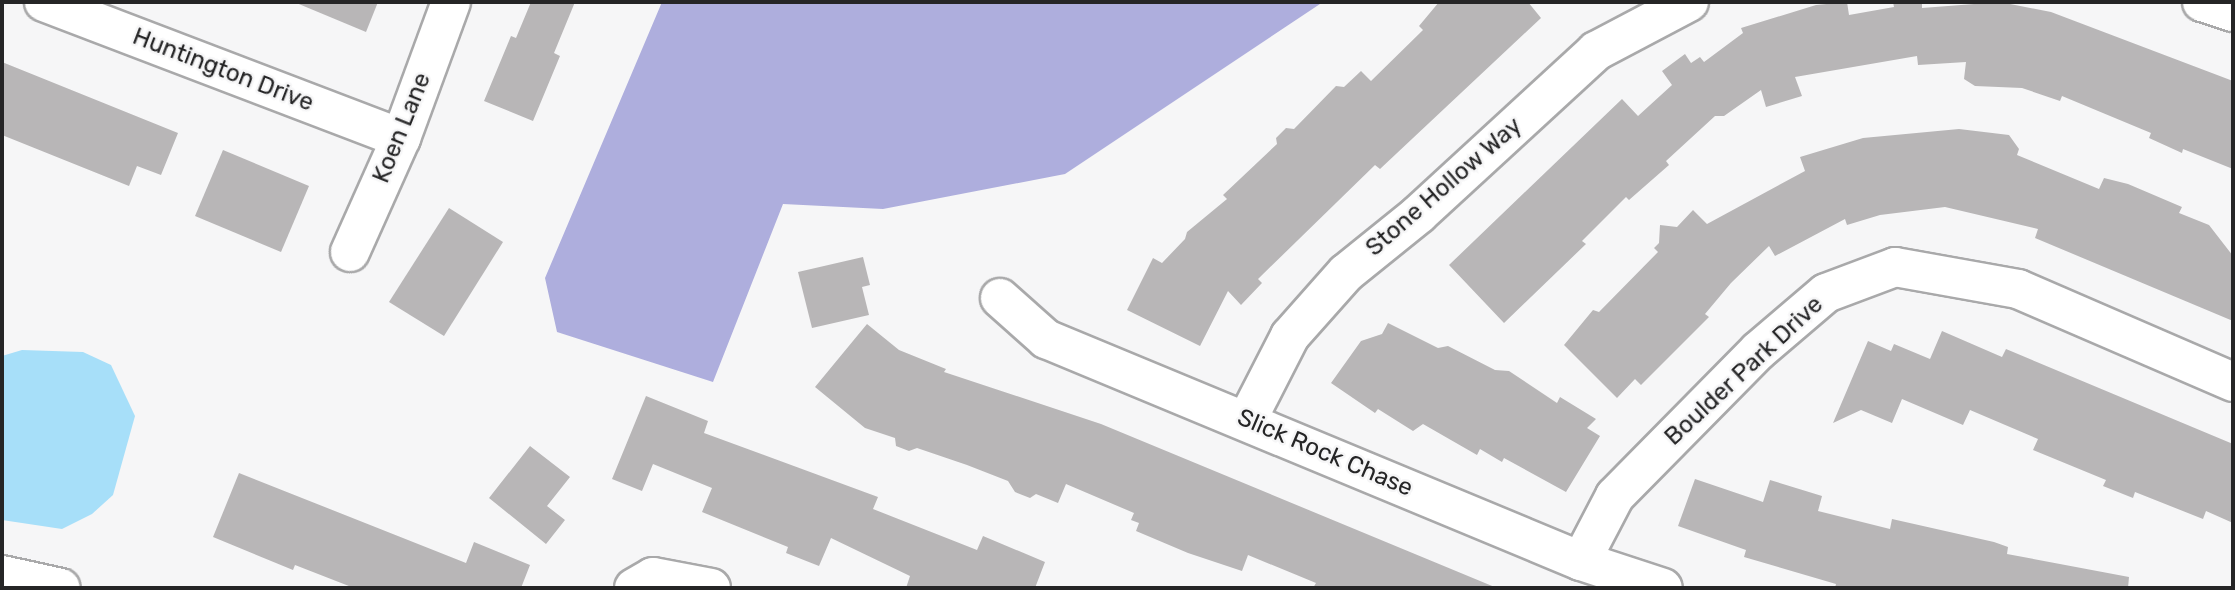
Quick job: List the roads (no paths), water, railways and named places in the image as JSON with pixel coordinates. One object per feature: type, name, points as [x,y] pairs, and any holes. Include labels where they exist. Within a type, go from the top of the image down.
[{"type":"street","name":"Huntington Drive","points":[[44,2],[94,11],[401,138]]},
{"type":"street","name":"Koen Lane","points":[[350,252],[401,138],[451,2]]},
{"type":"street","name":"Stone Hollow Way","points":[[1247,420],[1290,336],[1346,273],[1419,214],[1597,51],[1689,2]]},
{"type":"street","points":[[2202,2],[2233,12]]},
{"type":"street","name":"Boulder Park Drive","points":[[1581,561],[1615,496],[1758,351],[1826,293],[1895,267],[2018,289],[2233,383]]},
{"type":"street","name":"Slick Rock Chase","points":[[1000,298],[1046,339],[1247,420],[1581,561],[1663,588]]},
{"type":"street","points":[[2,575],[61,588]]},
{"type":"street","points":[[636,585],[653,577],[672,578],[711,588]]}]
